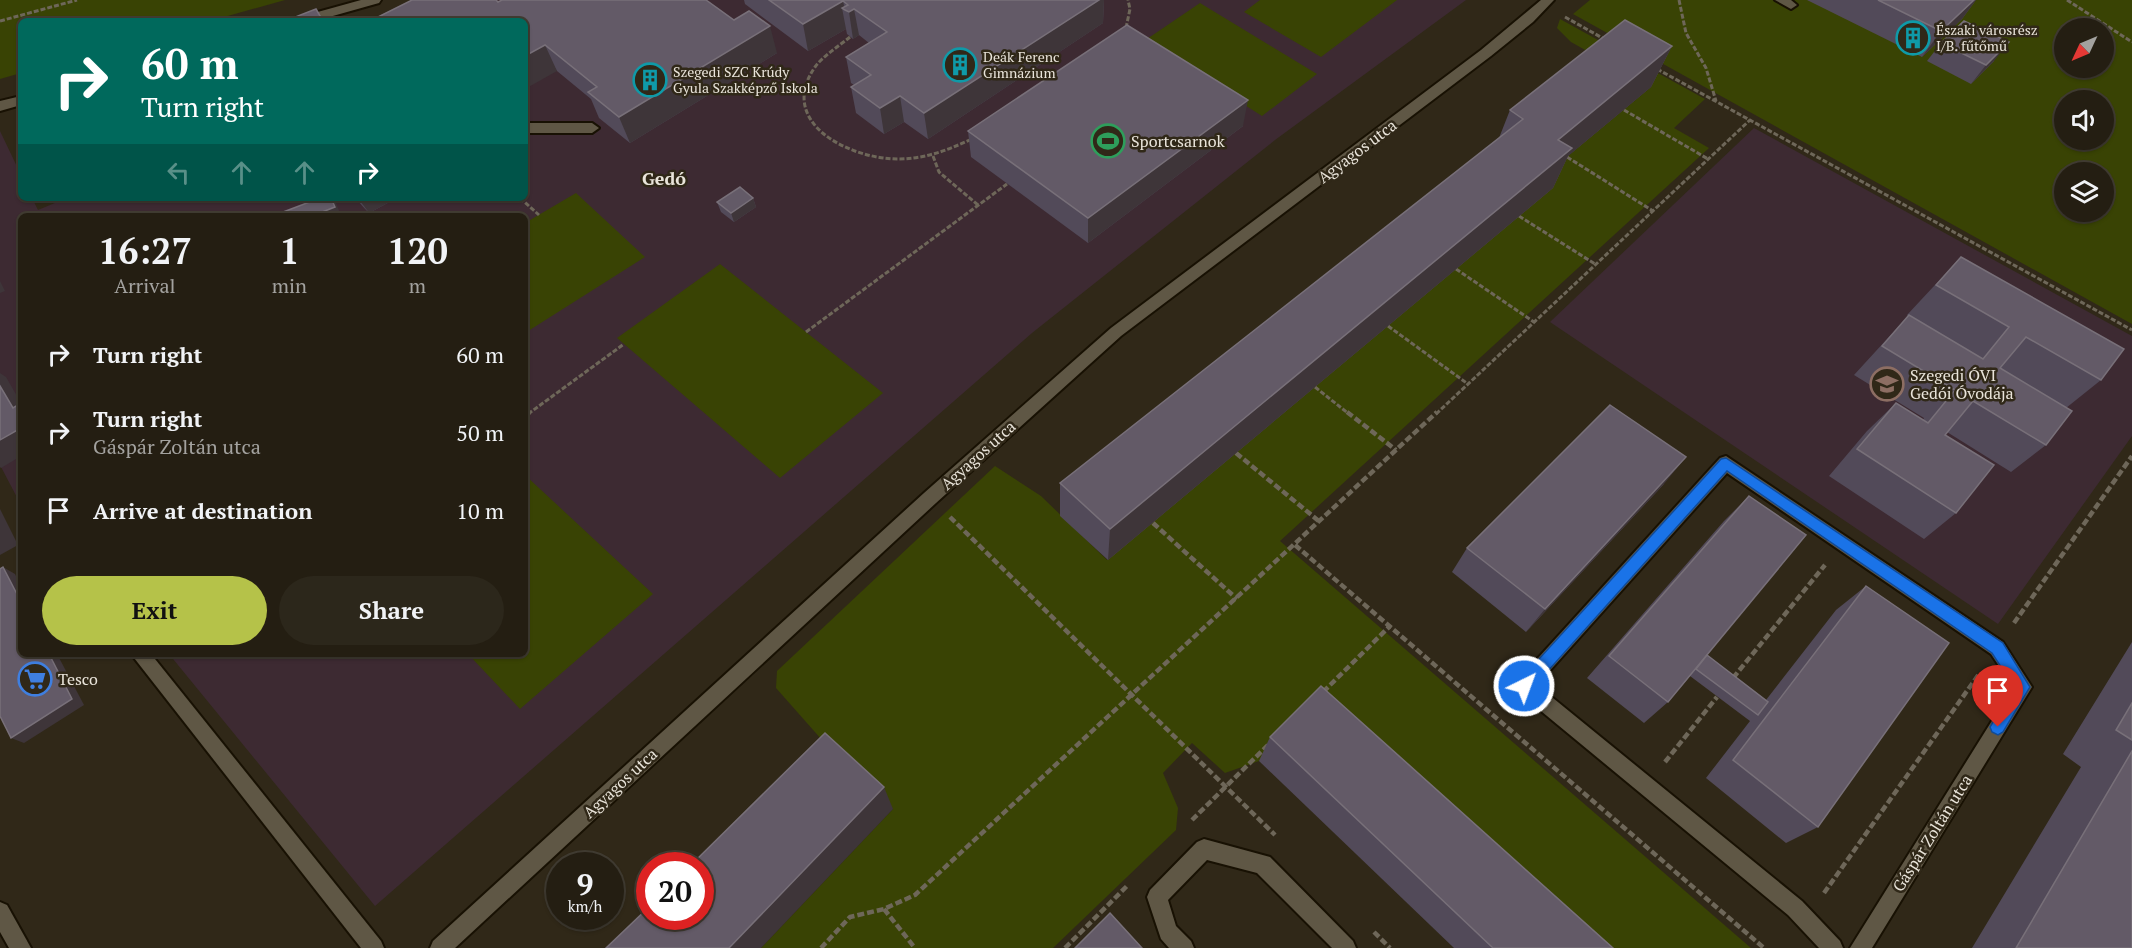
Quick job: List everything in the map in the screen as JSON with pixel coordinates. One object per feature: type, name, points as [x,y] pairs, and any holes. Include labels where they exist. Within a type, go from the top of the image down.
[{"type":"street","points":[[322,18],[343,15],[375,0]]},
{"type":"street","name":"Agyagos utca","points":[[440,948],[930,498],[1116,332],[1486,53],[1529,19],[1548,0]]},
{"type":"street","points":[[0,106],[18,101]]},
{"type":"street","points":[[528,128],[592,128]]},
{"type":"street","points":[[1833,948],[1806,919],[1524,686],[1726,463],[1997,648]]},
{"type":"street","name":"Gáspár Zoltán utca","points":[[1860,948],[2022,687],[1997,648]]},
{"type":"street","points":[[142,657],[374,948]]},
{"type":"street","points":[[1184,948],[1168,932],[1157,897],[1204,849],[1263,864],[1346,948]]},
{"type":"street","points":[[0,912],[21,948]]},
{"type":"path","points":[[0,21],[77,0]]},
{"type":"path","points":[[1122,33],[1126,28],[1130,9],[1128,0]]},
{"type":"path","points":[[1679,0],[1686,33],[1706,68],[1716,102]]},
{"type":"path","points":[[2067,0],[2132,42]]},
{"type":"path","points":[[1573,22],[1614,44]]},
{"type":"path","points":[[850,37],[828,51],[813,67],[804,88],[805,110],[816,130],[837,147],[866,157],[900,160],[933,156],[974,138]]},
{"type":"path","points":[[1655,67],[2132,330]]},
{"type":"path","points":[[1624,110],[1708,159]]},
{"type":"path","points":[[821,948],[850,917],[884,909],[915,895],[1320,522],[1750,120]]},
{"type":"path","points":[[933,156],[939,172],[978,205]]},
{"type":"path","points":[[1567,157],[1653,211]]},
{"type":"path","points":[[806,332],[1007,184]]},
{"type":"path","points":[[523,201],[539,215]]},
{"type":"path","points":[[1520,216],[1595,264]]},
{"type":"path","points":[[1456,269],[1534,322]]},
{"type":"path","points":[[1388,326],[1468,384]]},
{"type":"path","points":[[528,414],[624,344]]},
{"type":"path","points":[[1315,387],[1396,450]]},
{"type":"path","points":[[1236,453],[1320,522]]},
{"type":"path","points":[[1806,919],[2132,456]]},
{"type":"path","points":[[930,498],[1226,786]]},
{"type":"path","points":[[1153,523],[1237,599]]},
{"type":"path","points":[[1729,684],[1843,543]]},
{"type":"path","points":[[1295,545],[1764,948]]},
{"type":"path","points":[[1316,698],[1390,626]]},
{"type":"path","points":[[1645,785],[1717,697]]},
{"type":"path","points":[[1186,827],[1275,738]]},
{"type":"path","points":[[1065,948],[1129,883]]},
{"type":"path","points":[[884,909],[915,948]]},
{"type":"shaded area","points":[[448,0],[1466,0],[1275,140],[1032,333],[375,906],[171,657],[528,657],[528,213],[18,213],[18,499],[0,465],[0,131],[18,169],[18,201],[34,201],[38,210],[60,201],[528,201],[528,18],[514,18]]},
{"type":"shaded area","name":"Szegedi ÓVI Gedói Óvodája","points":[[1754,128],[2132,336],[2132,436],[1998,624],[1550,322]]},
{"type":"green space","points":[[0,0],[285,0],[221,18],[18,18],[18,74],[0,79]]},
{"type":"green space","points":[[1260,0],[1397,0],[1321,57],[1244,12]]},
{"type":"green space","points":[[1590,0],[2132,0],[2132,324],[1573,14]]},
{"type":"green space","points":[[1200,3],[1317,74],[1262,116],[1144,41]]},
{"type":"green space","points":[[1560,19],[1705,99],[1674,128],[1709,148],[1280,541],[1751,948],[1566,948],[1308,712],[1259,761],[1225,773],[1192,743],[1163,773],[1178,808],[1176,830],[1053,948],[761,948],[893,809],[837,757],[776,688],[777,671],[995,466],[1041,496],[1107,560],[1540,179],[1651,87],[1571,42],[1557,28]]},
{"type":"green space","points":[[576,193],[645,257],[528,331],[528,221]]},
{"type":"green space","points":[[720,264],[883,393],[780,478],[617,338]]},
{"type":"green space","points":[[528,478],[653,594],[520,709],[471,657],[528,657]]},
{"type":"building","name":"Szegedi SZC Krúdy Gyula Szakképző Iskola","points":[[412,0],[496,0],[498,2],[502,0],[706,0],[734,20],[749,11],[770,26],[619,117],[588,92],[597,87],[545,45],[528,54],[528,18],[376,18]]},
{"type":"building","name":"Deák Ferenc Gimnázium","points":[[769,0],[1099,0],[924,113],[900,96],[880,108],[851,87],[871,75],[846,57],[887,32],[854,9],[849,12],[842,8],[848,5],[843,1],[803,24]]},
{"type":"building","points":[[1878,0],[1974,0],[1941,31]]},
{"type":"building","points":[[316,9],[321,18],[296,18]]},
{"type":"building","points":[[1625,20],[1672,46],[1558,140],[1572,148],[1110,529],[1060,483],[1523,119],[1510,110]]},
{"type":"building","points":[[1964,21],[2009,42],[1986,65],[1941,43]]},
{"type":"building","name":"Sportcsarnok","points":[[1127,25],[1248,100],[1088,218],[968,131]]},
{"type":"building","points":[[740,187],[753,198],[731,213],[717,202]]},
{"type":"building","points":[[312,201],[332,201],[335,207],[320,213],[281,213]]},
{"type":"building","points":[[1961,257],[2124,349],[2101,380],[2026,337],[2000,368],[2072,411],[2046,445],[1973,401],[1945,435],[1994,465],[1956,513],[1857,449],[1896,403],[1928,423],[1955,390],[1882,346],[1909,315],[1983,359],[2009,327],[1936,285]]},
{"type":"building","points":[[0,386],[13,408],[18,405],[18,430],[0,440]]},
{"type":"building","points":[[1610,405],[1686,457],[1545,609],[1467,548]]},
{"type":"building","points":[[1749,496],[1806,535],[1668,702],[1609,656]]},
{"type":"building","name":"Tesco","points":[[3,567],[18,596],[18,657],[51,657],[72,699],[11,738],[0,716],[0,569]]},
{"type":"building","points":[[1866,586],[1949,643],[1818,827],[1733,760]]},
{"type":"building","points":[[1707,655],[1768,702],[1758,715],[1696,669]]},
{"type":"building","points":[[1321,686],[1613,948],[1493,948],[1270,737]]},
{"type":"building","points":[[2132,703],[2132,740],[2116,730]]},
{"type":"building","points":[[825,733],[884,787],[729,948],[606,948],[636,919],[636,930],[714,930],[714,852],[704,852]]},
{"type":"building","points":[[2132,751],[2132,948],[2016,948]]},
{"type":"building","points":[[1110,913],[1142,948],[1075,948]]},
{"type":"place","name":"Északi városrész I/B. fűtőmű","points":[[1913,38]]},
{"type":"place","name":"Deák Ferenc Gimnázium","points":[[960,65]]},
{"type":"place","name":"Szegedi SZC Krúdy Gyula Szakképző Iskola","points":[[650,80]]},
{"type":"place","name":"Sportcsarnok","points":[[1108,141]]},
{"type":"place","name":"Szegedi ÓVI Gedói Óvodája","points":[[1887,384]]},
{"type":"place","name":"Tesco","points":[[35,679]]},
{"type":"district","name":"Gedó","points":[[664,179]]},
{"type":"route","points":[[1524,686],[1726,463],[1997,648],[2022,687],[1998,727]]}]
